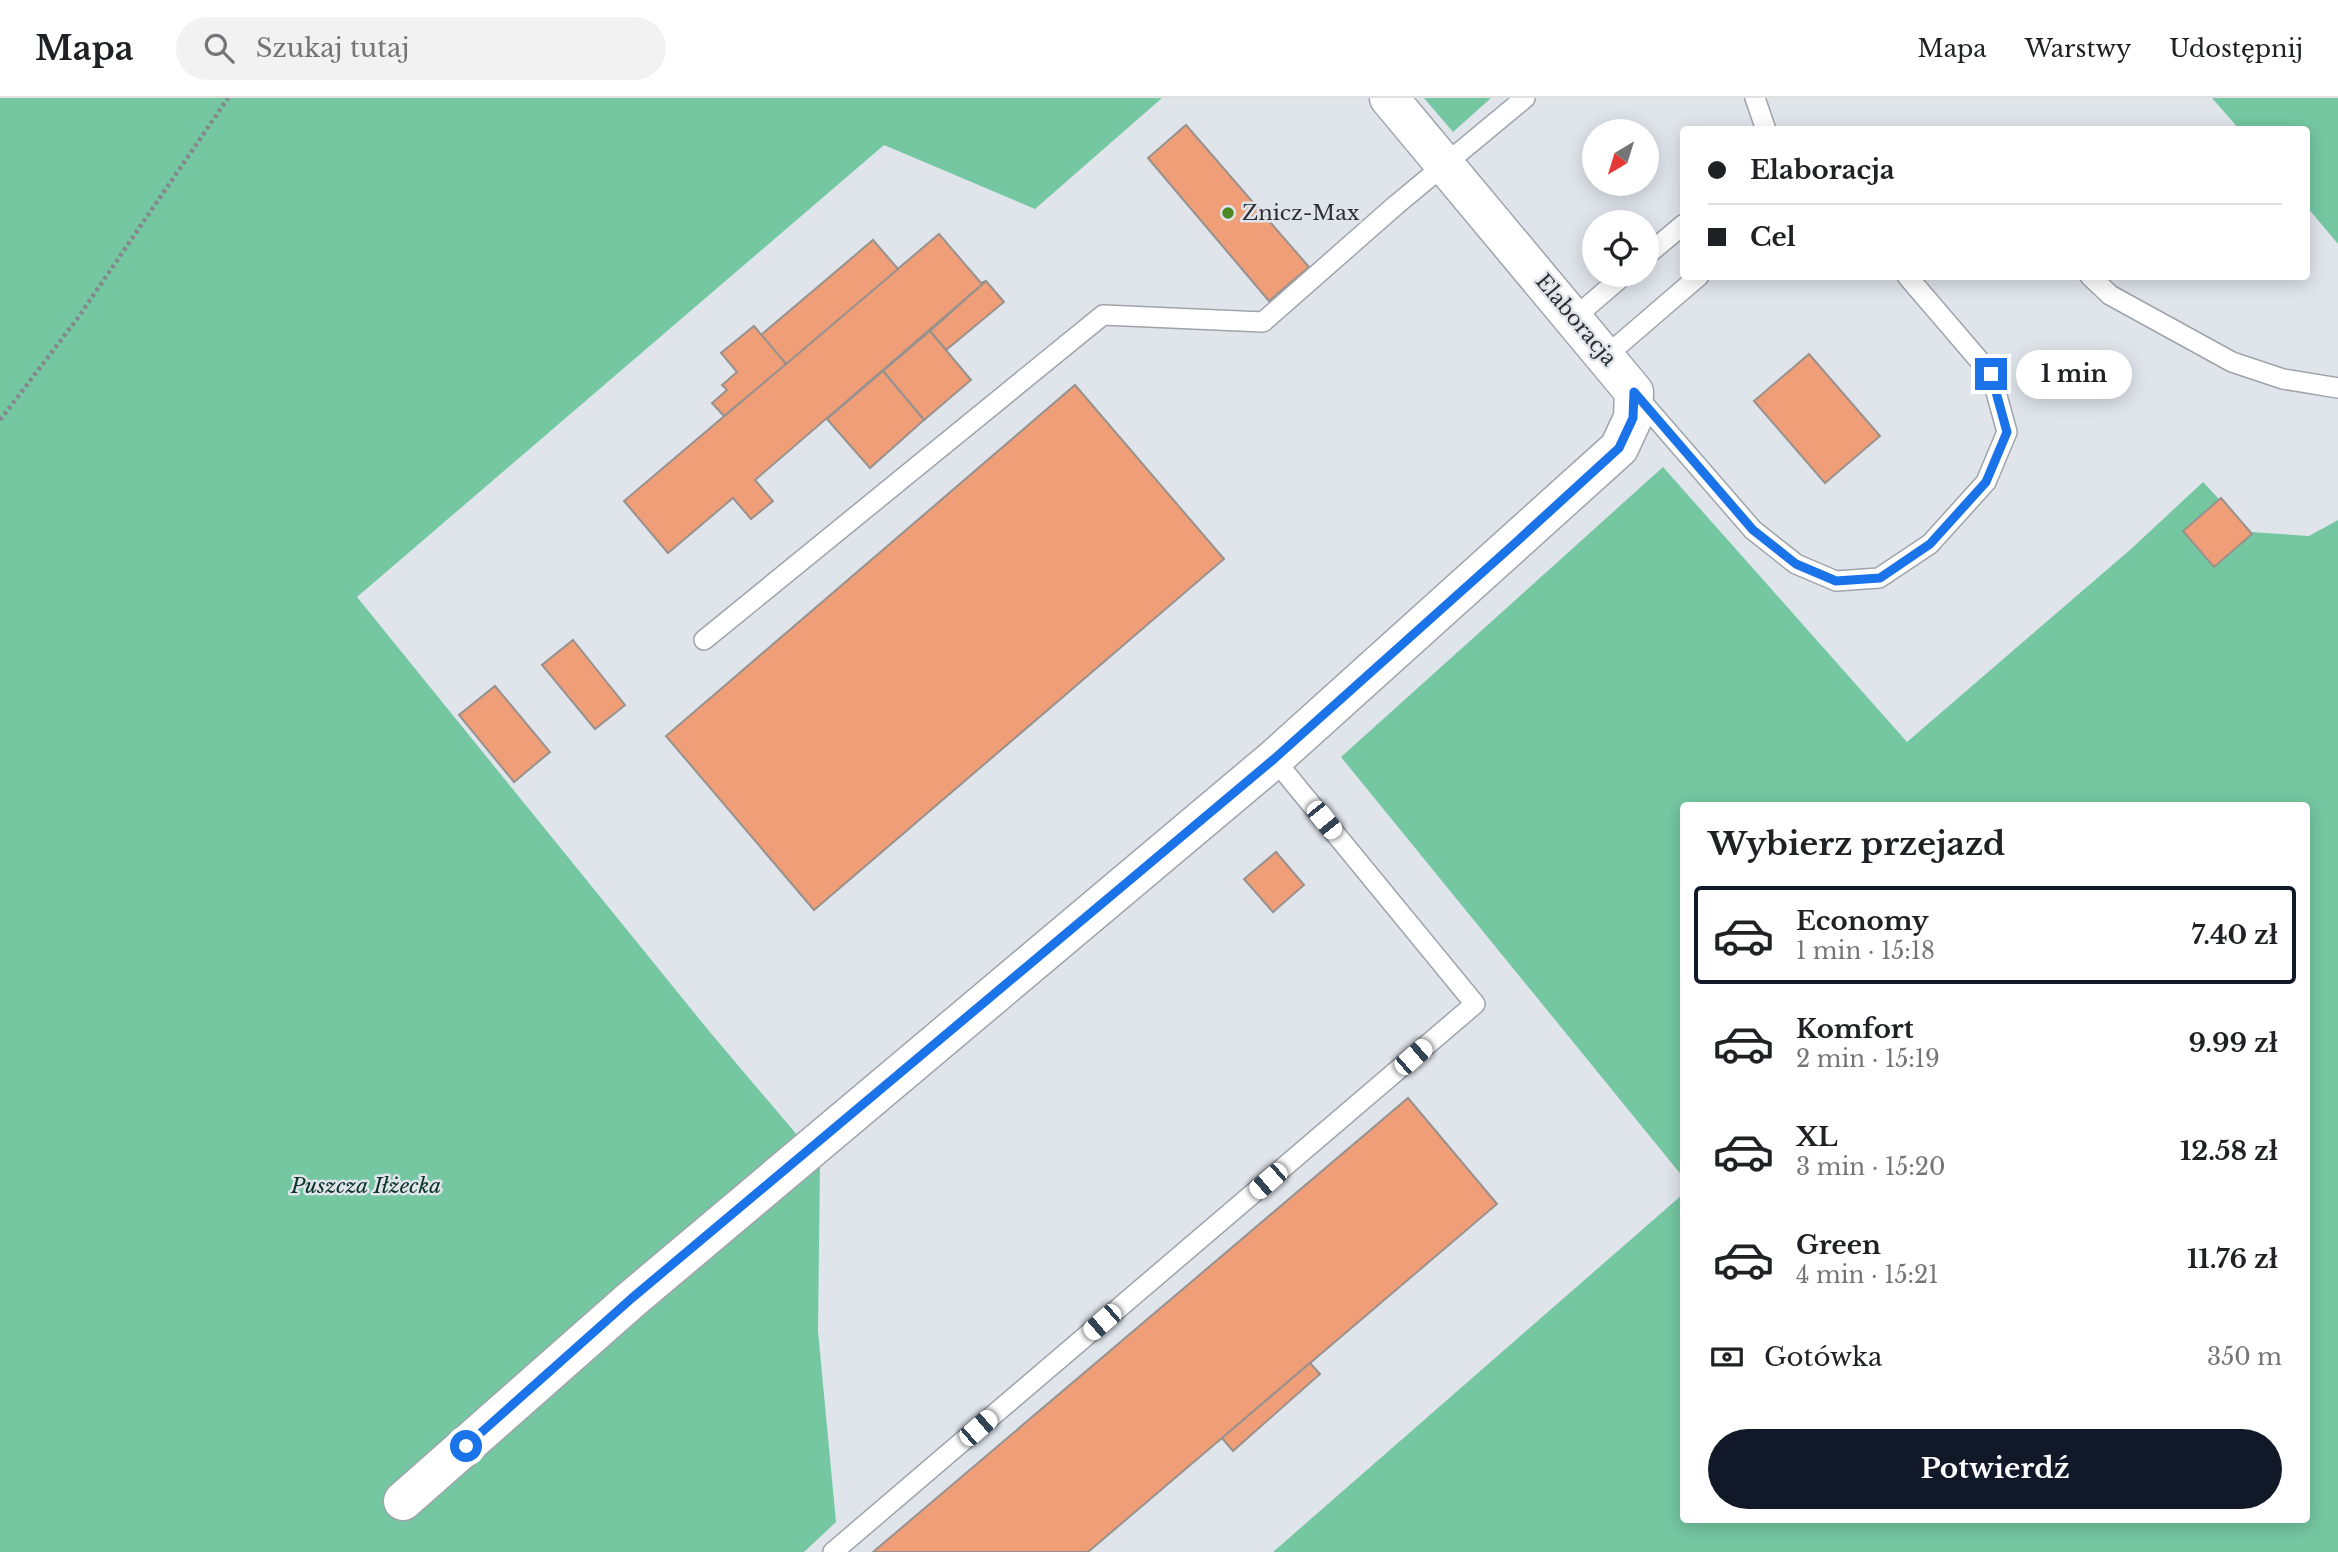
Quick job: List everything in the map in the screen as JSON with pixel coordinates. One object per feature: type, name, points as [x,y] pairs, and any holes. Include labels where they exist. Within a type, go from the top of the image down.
[{"type":"street","name":"Elaboracja","points":[[1390,98],[1634,392]]},
{"type":"street","points":[[403,1501],[632,1298],[1274,759],[1619,448],[1633,418],[1634,392]]},
{"type":"lane","points":[[704,640],[1103,315],[1263,322],[1396,205],[1525,98]]},
{"type":"lane","points":[[1755,98],[1765,126]]},
{"type":"lane","points":[[1659,246],[1680,227]]},
{"type":"lane","points":[[1606,356],[1694,280]]},
{"type":"lane","points":[[1634,392],[1753,530],[1796,564],[1836,581],[1880,578],[1930,544],[1986,482],[2007,432],[1991,374],[1910,280]]},
{"type":"lane","points":[[2094,280],[2110,295],[2232,362],[2283,379],[2338,388]]},
{"type":"lane","points":[[1574,318],[1610,287]]},
{"type":"lane","points":[[833,1552],[1475,1004],[1274,759]]},
{"type":"path","points":[[0,420],[77,319],[228,98]]},
{"type":"green space","name":"Puszcza Iłżecka","points":[[0,98],[1162,98],[1035,209],[884,145],[357,597],[709,1031],[820,1162],[818,1331],[836,1522],[804,1552],[0,1552]]},
{"type":"green space","points":[[1424,98],[1491,98],[1453,132]]},
{"type":"green space","points":[[2212,98],[2338,98],[2338,244],[2310,211],[2310,126],[2236,126]]},
{"type":"green space","points":[[1663,467],[1907,742],[2131,549],[2203,482],[2250,532],[2309,536],[2338,520],[2338,1552],[1273,1552],[1680,1197],[1680,1523],[2310,1523],[2310,802],[1680,802],[1680,1173],[1341,757]]},
{"type":"building","name":"Znicz-Max","points":[[1186,125],[1309,267],[1269,301],[1148,158]]},
{"type":"building","points":[[939,234],[981,283],[986,281],[755,480],[773,501],[751,519],[733,498],[668,553],[624,501]]},
{"type":"building","points":[[873,240],[898,269],[786,364],[761,335]]},
{"type":"building","points":[[986,281],[1004,302],[946,350],[930,331]]},
{"type":"building","points":[[754,326],[786,364],[724,416],[712,403],[727,390],[722,385],[737,372],[721,353]]},
{"type":"building","points":[[930,331],[971,380],[924,420],[883,371]]},
{"type":"building","points":[[1809,354],[1880,436],[1825,483],[1754,401]]},
{"type":"building","points":[[883,371],[924,420],[870,468],[827,419]]},
{"type":"building","points":[[1075,385],[1224,559],[814,910],[666,736]]},
{"type":"building","points":[[2221,498],[2252,534],[2214,567],[2183,531]]},
{"type":"building","points":[[573,640],[625,705],[595,729],[542,665]]},
{"type":"building","points":[[495,686],[550,752],[514,782],[459,715]]},
{"type":"building","points":[[1276,852],[1304,885],[1273,912],[1244,879]]},
{"type":"building","points":[[1408,1098],[1497,1204],[1088,1552],[873,1552]]},
{"type":"building","points":[[1310,1363],[1320,1374],[1233,1451],[1222,1438]]},
{"type":"place","name":"Znicz-Max","points":[[1228,213]]},
{"type":"route","points":[[466,1446],[632,1298],[1274,759],[1513,545],[1619,448],[1633,418],[1634,392],[1753,530],[1796,564],[1836,581],[1880,578],[1930,544],[1986,482],[2007,432],[1991,374]]}]
